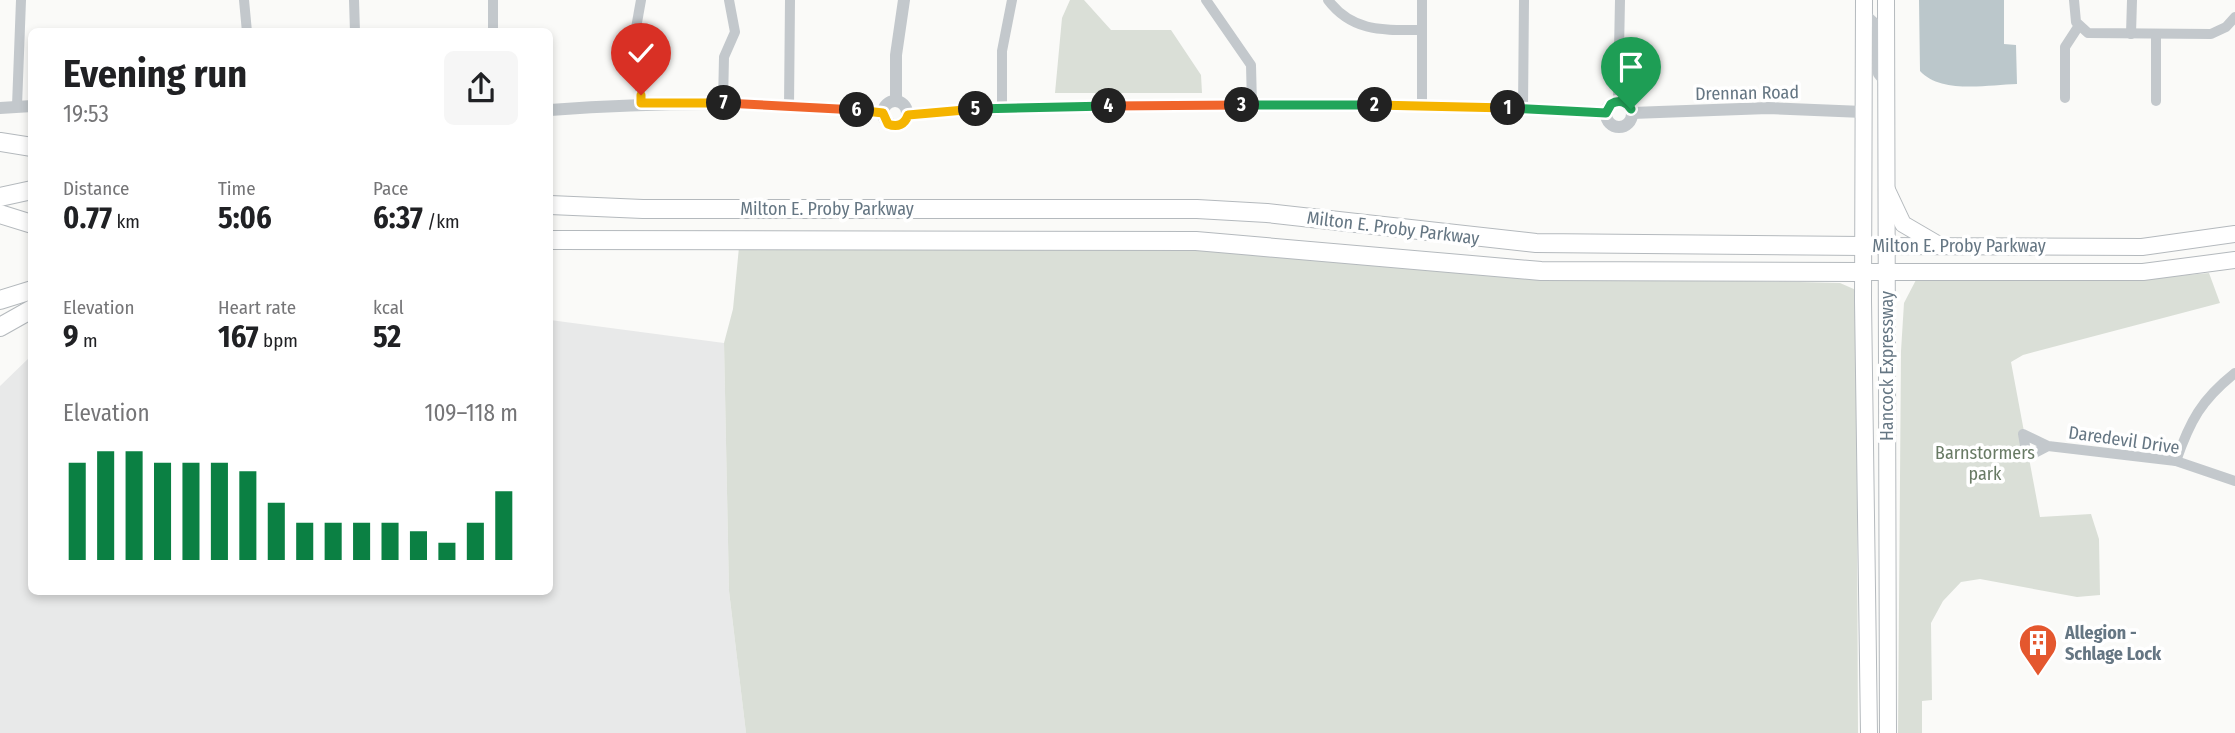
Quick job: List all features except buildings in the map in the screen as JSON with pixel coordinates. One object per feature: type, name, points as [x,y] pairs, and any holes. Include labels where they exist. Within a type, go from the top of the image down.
[{"type":"highway","points":[[0,142],[28,146]]},
{"type":"highway","points":[[0,197],[28,191]]},
{"type":"highway","name":"Milton E. Proby Parkway","points":[[553,205],[643,209],[1197,209],[1267,213],[1536,243],[1863,246]]},
{"type":"highway","name":"Milton E. Proby Parkway","points":[[553,240],[1196,241],[1541,271],[1863,272]]},
{"type":"highway","points":[[0,300],[28,291]]},
{"type":"highway","points":[[0,327],[28,311]]},
{"type":"main road","name":"Hancock Expressway","points":[[1886,0],[1888,733]]},
{"type":"main road","name":"Hancock Expressway","points":[[1864,6],[1863,272],[1869,733]]},
{"type":"main road","points":[[1887,190],[1903,224],[1941,246]]},
{"type":"main road","name":"Milton E. Proby Parkway","points":[[1863,246],[2142,247],[2235,234]]},
{"type":"main road","name":"Milton E. Proby Parkway","points":[[1863,272],[2143,272],[2235,260]]},
{"type":"street","points":[[17,106],[21,0]]},
{"type":"street","points":[[244,0],[247,28]]},
{"type":"street","points":[[354,0],[355,28]]},
{"type":"street","points":[[493,0],[493,28]]},
{"type":"street","points":[[641,0],[636,28],[641,103]]},
{"type":"street","points":[[723,103],[724,57],[735,32],[729,0]]},
{"type":"street","points":[[789,107],[790,0]]},
{"type":"street","points":[[896,101],[896,55],[904,0]]},
{"type":"street","points":[[1002,106],[1002,51],[1012,0]]},
{"type":"street","points":[[1206,0],[1251,65],[1252,105]]},
{"type":"street","points":[[1328,0],[1345,19],[1366,28],[1422,30]]},
{"type":"street","points":[[1422,0],[1422,106]]},
{"type":"street","points":[[1523,108],[1524,0]]},
{"type":"street","points":[[1618,101],[1620,0]]},
{"type":"street","points":[[2065,98],[2065,47],[2078,27],[2074,0]]},
{"type":"street","points":[[2132,0],[2132,34]]},
{"type":"street","points":[[1864,6],[1877,25],[1878,74],[1888,88]]},
{"type":"street","points":[[2078,27],[2088,33],[2211,33],[2234,23]]},
{"type":"street","points":[[2156,34],[2156,101]]},
{"type":"street","points":[[896,101],[906,107],[908,115],[904,122],[897,126],[888,124],[883,113],[886,106],[896,101]]},
{"type":"street","points":[[1618,101],[1626,103],[1632,113],[1630,121],[1619,127],[1611,124],[1606,113],[1611,104],[1618,101]]},
{"type":"street","points":[[553,110],[641,103],[723,103],[883,113]]},
{"type":"street","points":[[908,115],[1002,106],[1252,105],[1523,108],[1606,113]]},
{"type":"street","points":[[0,108],[28,106]]},
{"type":"street","name":"Drennan Road","points":[[1632,113],[1768,108],[1863,111]]},
{"type":"street","points":[[2176,461],[2188,427],[2204,400],[2235,373]]},
{"type":"street","name":"Daredevil Drive","points":[[2048,446],[2176,461],[2235,481]]},
{"type":"shaded area","points":[[1919,0],[2004,0],[2004,44],[2016,45],[2017,84],[1952,85],[1940,83],[1920,71]]},
{"type":"shaded area","points":[[553,320],[724,343],[729,591],[746,733],[0,733],[0,386],[28,359],[28,595],[553,595]]},
{"type":"green space","points":[[1070,0],[1084,0],[1111,30],[1171,30],[1201,75],[1202,93],[1055,93],[1062,18]]},
{"type":"green space","points":[[739,247],[1214,248],[1485,275],[1840,283],[1856,290],[1858,733],[746,733],[729,591],[724,343],[733,309]]},
{"type":"green space","name":"Barnstormers park","points":[[2209,273],[2220,303],[2023,355],[2011,362],[2040,517],[2091,514],[2099,539],[2100,595],[2077,597],[1980,579],[1961,582],[1943,601],[1931,623],[1932,700],[1922,701],[1922,733],[1898,733],[1901,351],[1904,303],[1917,278],[2164,277]]},
{"type":"place","name":"Allegion - Schlage Lock","points":[[2038,677]]},
{"type":"route","points":[[641,95],[641,103],[723,103],[883,113],[885,121],[892,126],[901,125],[908,115],[1002,106],[1422,106],[1606,113],[1611,104],[1622,101],[1631,109]]}]
